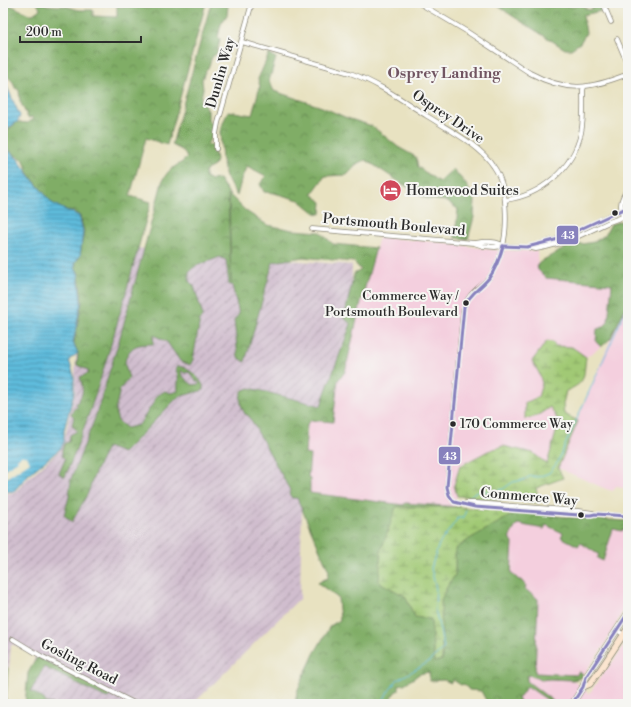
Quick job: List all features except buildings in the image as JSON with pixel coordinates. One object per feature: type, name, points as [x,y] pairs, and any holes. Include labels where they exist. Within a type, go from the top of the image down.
[{"type":"main road","points":[[572,704],[583,687],[586,677],[628,613]]},
{"type":"main road","points":[[583,687],[590,684],[627,632]]},
{"type":"street","name":"Dunlin Way","points":[[216,149],[218,123],[252,3]]},
{"type":"street","points":[[419,3],[451,21],[530,73],[563,86],[584,87],[628,74]]},
{"type":"street","points":[[603,3],[611,22]]},
{"type":"street","points":[[617,39],[628,65]]},
{"type":"street","name":"Osprey Drive","points":[[242,42],[350,73],[362,78],[393,94],[456,134],[482,153],[494,166],[498,173],[505,200],[506,217],[503,246]]},
{"type":"street","points":[[505,200],[519,198],[535,192],[550,181],[566,165],[576,147],[580,135],[583,116],[584,87]]},
{"type":"street","points":[[626,216],[621,210],[620,206],[628,188]]},
{"type":"street","name":"Portsmouth Boulevard","points":[[527,247],[565,236],[628,207]]},
{"type":"street","name":"Portsmouth Boulevard","points":[[312,229],[474,243],[490,242],[503,246],[536,249],[563,243],[626,216]]},
{"type":"street","name":"Commerce Way","points":[[503,246],[493,272],[471,294],[464,310],[447,487],[448,494],[454,502],[475,507],[579,515],[595,514],[628,516]]},
{"type":"street","points":[[619,627],[627,632]]},
{"type":"street","name":"Gosling Road","points":[[12,640],[136,704]]},
{"type":"shaded area","points":[[379,237],[447,243],[494,250],[537,251],[538,270],[546,278],[612,284],[608,322],[603,327],[596,342],[601,347],[586,357],[572,347],[555,346],[539,373],[542,383],[538,397],[525,419],[537,416],[550,407],[559,422],[547,464],[533,453],[503,446],[488,451],[470,460],[454,485],[457,496],[453,507],[405,503],[404,505],[310,493],[310,480],[308,478],[310,455],[305,454],[307,424],[311,420],[333,421],[338,380],[345,372],[361,302]]},
{"type":"shaded area","points":[[83,244],[352,265],[351,325],[324,411],[304,411],[300,598],[193,704],[50,704],[27,693],[35,656],[15,645],[11,645],[9,668],[3,663],[3,494],[15,492],[28,478],[60,450],[64,442],[75,392]]},
{"type":"shaded area","points":[[628,302],[628,490],[616,486],[613,491],[558,468],[611,338]]},
{"type":"shaded area","points":[[517,524],[544,529],[546,525],[563,533],[561,537],[581,543],[599,555],[603,561],[613,529],[623,528],[628,531],[628,602],[604,646],[583,675],[580,672],[578,672],[577,675],[535,673],[538,599],[525,589],[519,580],[510,572],[509,538]]},
{"type":"shaded area","points":[[628,637],[627,704],[621,704],[611,699],[608,704],[518,704],[520,701],[518,700],[527,685],[552,702],[553,701],[527,681],[527,676],[529,675],[541,680],[573,680],[589,694],[625,644]]},
{"type":"green space","points":[[37,3],[64,6],[79,10],[93,10],[93,16],[117,17],[117,5],[125,7],[127,4],[131,7],[135,3],[139,3],[141,6],[149,8],[152,3],[161,3],[164,5],[165,3],[206,3],[167,145],[146,138],[130,196],[151,202],[102,375],[65,477],[59,474],[65,459],[62,456],[62,450],[65,443],[69,442],[70,435],[77,431],[72,425],[74,417],[71,414],[74,408],[78,406],[76,404],[82,394],[80,377],[89,373],[88,370],[77,365],[78,353],[74,343],[82,302],[79,273],[75,267],[80,256],[84,231],[80,216],[52,203],[32,178],[27,170],[24,160],[11,152],[7,147],[6,142],[8,130],[17,122],[28,123],[33,119],[32,117],[28,118],[20,101],[19,90],[15,88],[13,82],[7,76],[5,65],[3,63],[3,9],[4,5],[8,4],[29,14],[33,14],[40,9]]},
{"type":"green space","points":[[211,3],[223,3],[228,5],[227,15],[221,24],[217,53],[212,57],[202,80],[203,89],[200,102],[205,104],[208,111],[208,119],[215,127],[213,136],[207,144],[213,145],[216,160],[214,166],[205,171],[205,177],[212,180],[219,179],[228,192],[231,283],[229,194],[246,211],[267,225],[293,230],[320,232],[333,244],[376,248],[361,302],[345,372],[338,380],[333,422],[311,420],[307,424],[305,454],[310,455],[308,478],[310,479],[310,493],[404,505],[405,503],[460,507],[396,507],[379,582],[405,596],[415,617],[431,619],[434,662],[442,660],[441,600],[455,575],[455,549],[471,538],[517,512],[628,521],[628,531],[624,529],[622,531],[613,529],[603,561],[597,558],[599,555],[581,543],[578,546],[561,537],[563,533],[546,525],[544,529],[517,524],[509,538],[513,543],[511,573],[521,580],[526,586],[525,589],[538,599],[535,673],[577,675],[578,672],[580,672],[583,675],[581,678],[573,680],[541,680],[529,675],[527,676],[527,681],[553,701],[552,703],[527,686],[518,699],[520,701],[518,704],[488,704],[481,691],[469,690],[464,684],[461,685],[453,680],[451,683],[444,680],[430,681],[429,672],[419,674],[404,684],[399,685],[399,690],[395,692],[388,704],[295,704],[297,692],[314,654],[330,626],[340,620],[338,598],[318,583],[328,578],[329,571],[297,498],[292,498],[290,495],[291,492],[249,416],[245,414],[241,405],[241,392],[250,388],[321,406],[351,324],[344,318],[354,274],[361,270],[354,262],[303,257],[273,262],[245,362],[238,357],[234,320],[239,314],[232,285],[229,285],[226,260],[220,257],[196,266],[189,271],[189,281],[194,286],[203,316],[200,319],[193,360],[190,365],[180,361],[167,342],[154,335],[153,344],[136,346],[131,350],[125,362],[129,378],[120,389],[115,411],[118,421],[127,428],[139,425],[154,402],[156,396],[165,391],[171,393],[178,391],[177,366],[185,368],[194,374],[201,382],[204,390],[178,397],[123,453],[107,447],[94,475],[88,493],[72,522],[64,515],[69,497],[71,479],[95,418],[119,341],[163,179],[170,170],[187,157],[182,150],[172,145]],"holes":[[[181,370],[184,373],[189,372],[200,384],[193,385],[183,376]]]},
{"type":"green space","points":[[494,3],[558,3],[573,7],[581,3],[589,10],[598,5],[601,8],[601,11],[583,15],[586,33],[580,43],[571,49],[565,49]]},
{"type":"green space","points":[[269,54],[276,58],[269,81],[274,91],[372,126],[398,147],[416,157],[418,167],[439,182],[453,169],[465,183],[475,200],[474,217],[468,239],[455,238],[458,209],[446,201],[428,199],[421,196],[366,160],[358,163],[347,175],[325,176],[312,194],[322,202],[321,214],[315,213],[299,200],[274,193],[264,192],[260,184],[266,176],[247,166],[242,177],[237,196],[226,177],[222,160],[220,131],[228,111],[252,115],[260,86],[258,79]]},
{"type":"green space","points":[[628,219],[628,302],[611,338],[601,347],[596,342],[597,329],[603,327],[608,322],[612,284],[546,278],[538,270],[537,265],[543,260],[575,243],[582,244],[594,242],[605,235],[611,224]]},
{"type":"green space","points":[[547,341],[553,342],[555,346],[572,347],[586,357],[583,378],[578,385],[566,391],[563,404],[564,414],[578,421],[558,468],[563,478],[536,488],[539,503],[457,496],[454,485],[460,466],[488,451],[503,446],[533,453],[547,464],[559,422],[550,407],[537,416],[525,419],[525,403],[538,397],[542,383],[539,373],[532,361]]},
{"type":"green space","points":[[396,507],[460,507],[517,512],[471,538],[455,549],[455,575],[441,600],[442,660],[434,662],[431,619],[415,617],[405,596],[379,582],[381,551]]},
{"type":"green space","points":[[37,657],[111,694],[107,698],[44,667],[31,691],[45,700],[45,703],[53,704],[25,704],[28,673]]},
{"type":"green space","points":[[3,664],[8,668],[6,704],[3,704]]},
{"type":"water","points":[[3,78],[20,116],[18,121],[7,129],[3,137]]},
{"type":"water","points":[[3,144],[17,158],[52,203],[79,216],[83,231],[80,256],[75,262],[75,267],[78,273],[81,302],[73,343],[78,353],[69,360],[74,376],[74,393],[64,430],[64,442],[60,449],[29,474],[14,491],[3,492]]},
{"type":"pier","points":[[23,455],[24,457],[26,455],[30,462],[3,480],[3,468],[5,469],[18,461],[17,459]]},
{"type":"waterway","points":[[468,498],[475,492],[483,490],[491,493],[503,489],[513,482],[523,480],[531,476],[538,477],[549,473],[557,463],[628,305]]},
{"type":"waterway","points":[[382,704],[386,695],[397,680],[427,663],[444,648],[435,609],[436,589],[431,568],[439,544],[458,518],[463,518],[466,510]]},
{"type":"transit line","name":"43","points":[[503,246],[527,247],[559,239],[628,207]]},
{"type":"transit line","name":"43","points":[[503,246],[498,263],[486,282],[475,291],[464,307],[447,487],[449,495],[454,502],[475,507],[579,515],[595,514],[628,516]]},
{"type":"transit line","name":"43","points":[[572,704],[583,687],[586,677],[628,613]]},
{"type":"place","name":"Homewood Suites","points":[[391,191]]},
{"type":"place","name":"Commerce Way / Portsmouth Boulevard","points":[[466,303]]},
{"type":"place","name":"170 Commerce Way","points":[[453,424]]},
{"type":"district","name":"Osprey Landing","points":[[444,73]]}]
